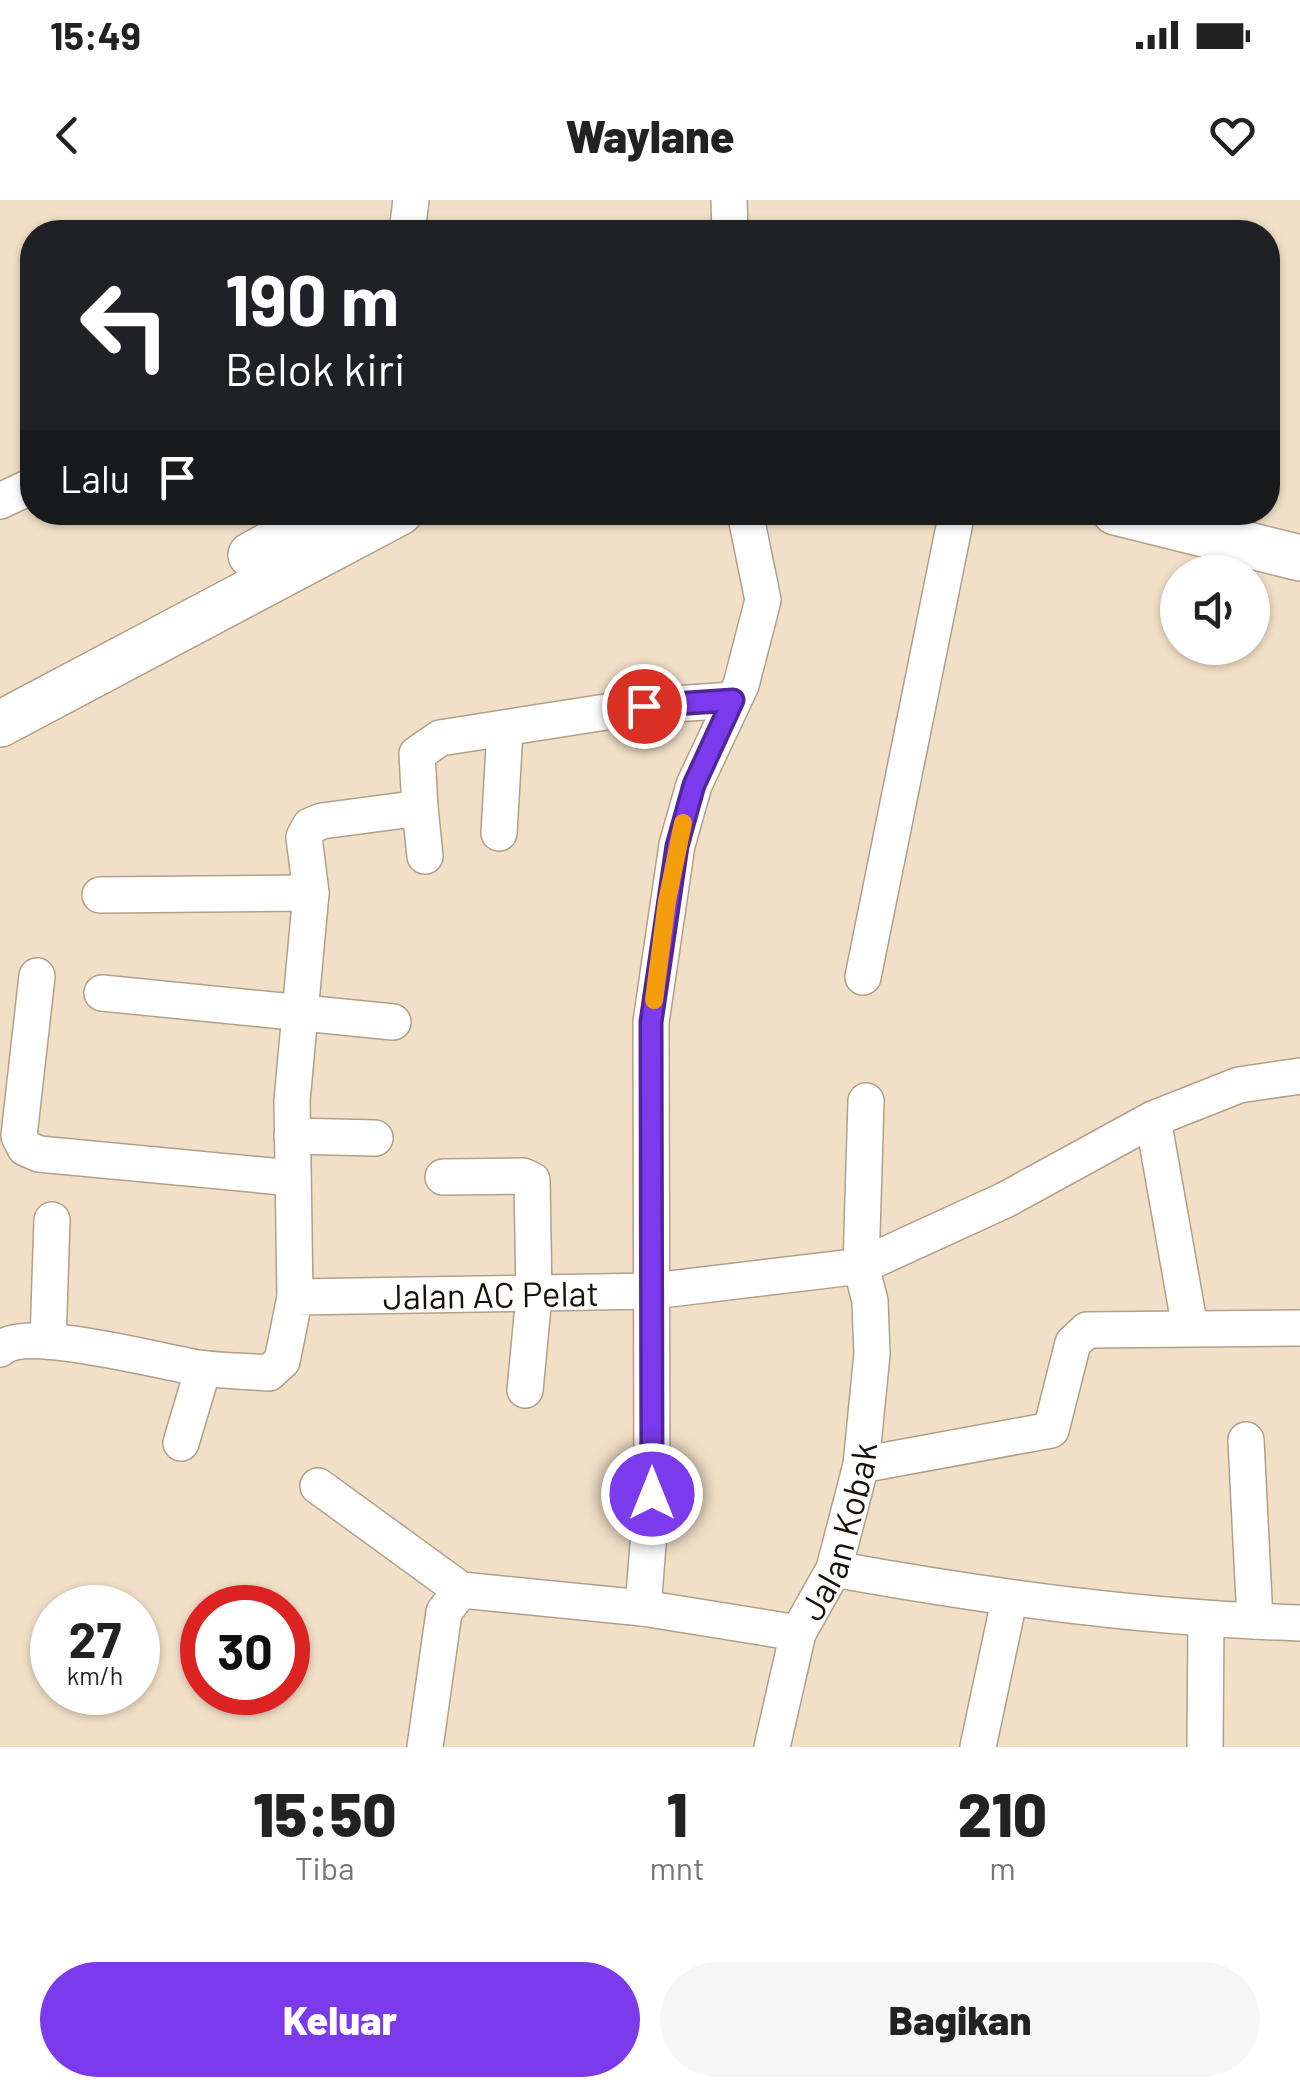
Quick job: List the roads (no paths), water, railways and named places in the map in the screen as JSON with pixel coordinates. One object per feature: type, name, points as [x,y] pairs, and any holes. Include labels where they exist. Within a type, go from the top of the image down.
[{"type":"main road","points":[[0,693],[310,535],[349,525]]},
{"type":"main road","points":[[1167,525],[1300,558]]},
{"type":"main road","points":[[0,724],[310,535]]},
{"type":"street","points":[[643,1608],[652,1494],[651,1022],[667,901],[694,785],[733,700],[763,600],[748,525]]},
{"type":"street","points":[[863,977],[954,525]]},
{"type":"street","points":[[425,856],[417,754],[426,744],[644,706],[733,700]]},
{"type":"street","points":[[499,833],[505,730]]},
{"type":"street","points":[[0,1348],[9,1342],[48,1341],[203,1369],[276,1370],[282,1361],[295,1297],[292,1136],[311,893],[304,837],[310,826],[420,808]]},
{"type":"street","points":[[100,895],[311,893]]},
{"type":"street","points":[[37,976],[18,1136],[25,1148],[39,1154],[292,1178]]},
{"type":"street","points":[[102,993],[392,1022]]},
{"type":"street","name":"Jalan AC Pelat","points":[[295,1297],[534,1296],[653,1291],[860,1266],[1005,1200],[1153,1119],[1240,1085],[1300,1076]]},
{"type":"street","name":"Jalan Kobak","points":[[461,1590],[643,1608],[798,1634],[834,1570],[861,1465],[873,1324],[860,1266],[866,1101]]},
{"type":"street","points":[[1153,1119],[1190,1328]]},
{"type":"street","points":[[292,1136],[376,1138]]},
{"type":"street","points":[[443,1177],[523,1176],[532,1180],[534,1296],[525,1390]]},
{"type":"street","points":[[48,1341],[52,1220]]},
{"type":"street","points":[[861,1465],[1052,1430],[1078,1336],[1087,1330],[1300,1328]]},
{"type":"street","points":[[181,1443],[203,1369]]},
{"type":"street","points":[[1246,1440],[1255,1621]]},
{"type":"street","points":[[318,1486],[461,1590],[444,1612],[425,1747]]},
{"type":"street","points":[[834,1570],[1009,1601],[1206,1620],[1300,1623]]},
{"type":"street","points":[[978,1747],[1009,1601]]},
{"type":"street","points":[[1204,1747],[1206,1620]]},
{"type":"street","points":[[772,1747],[798,1634]]}]
